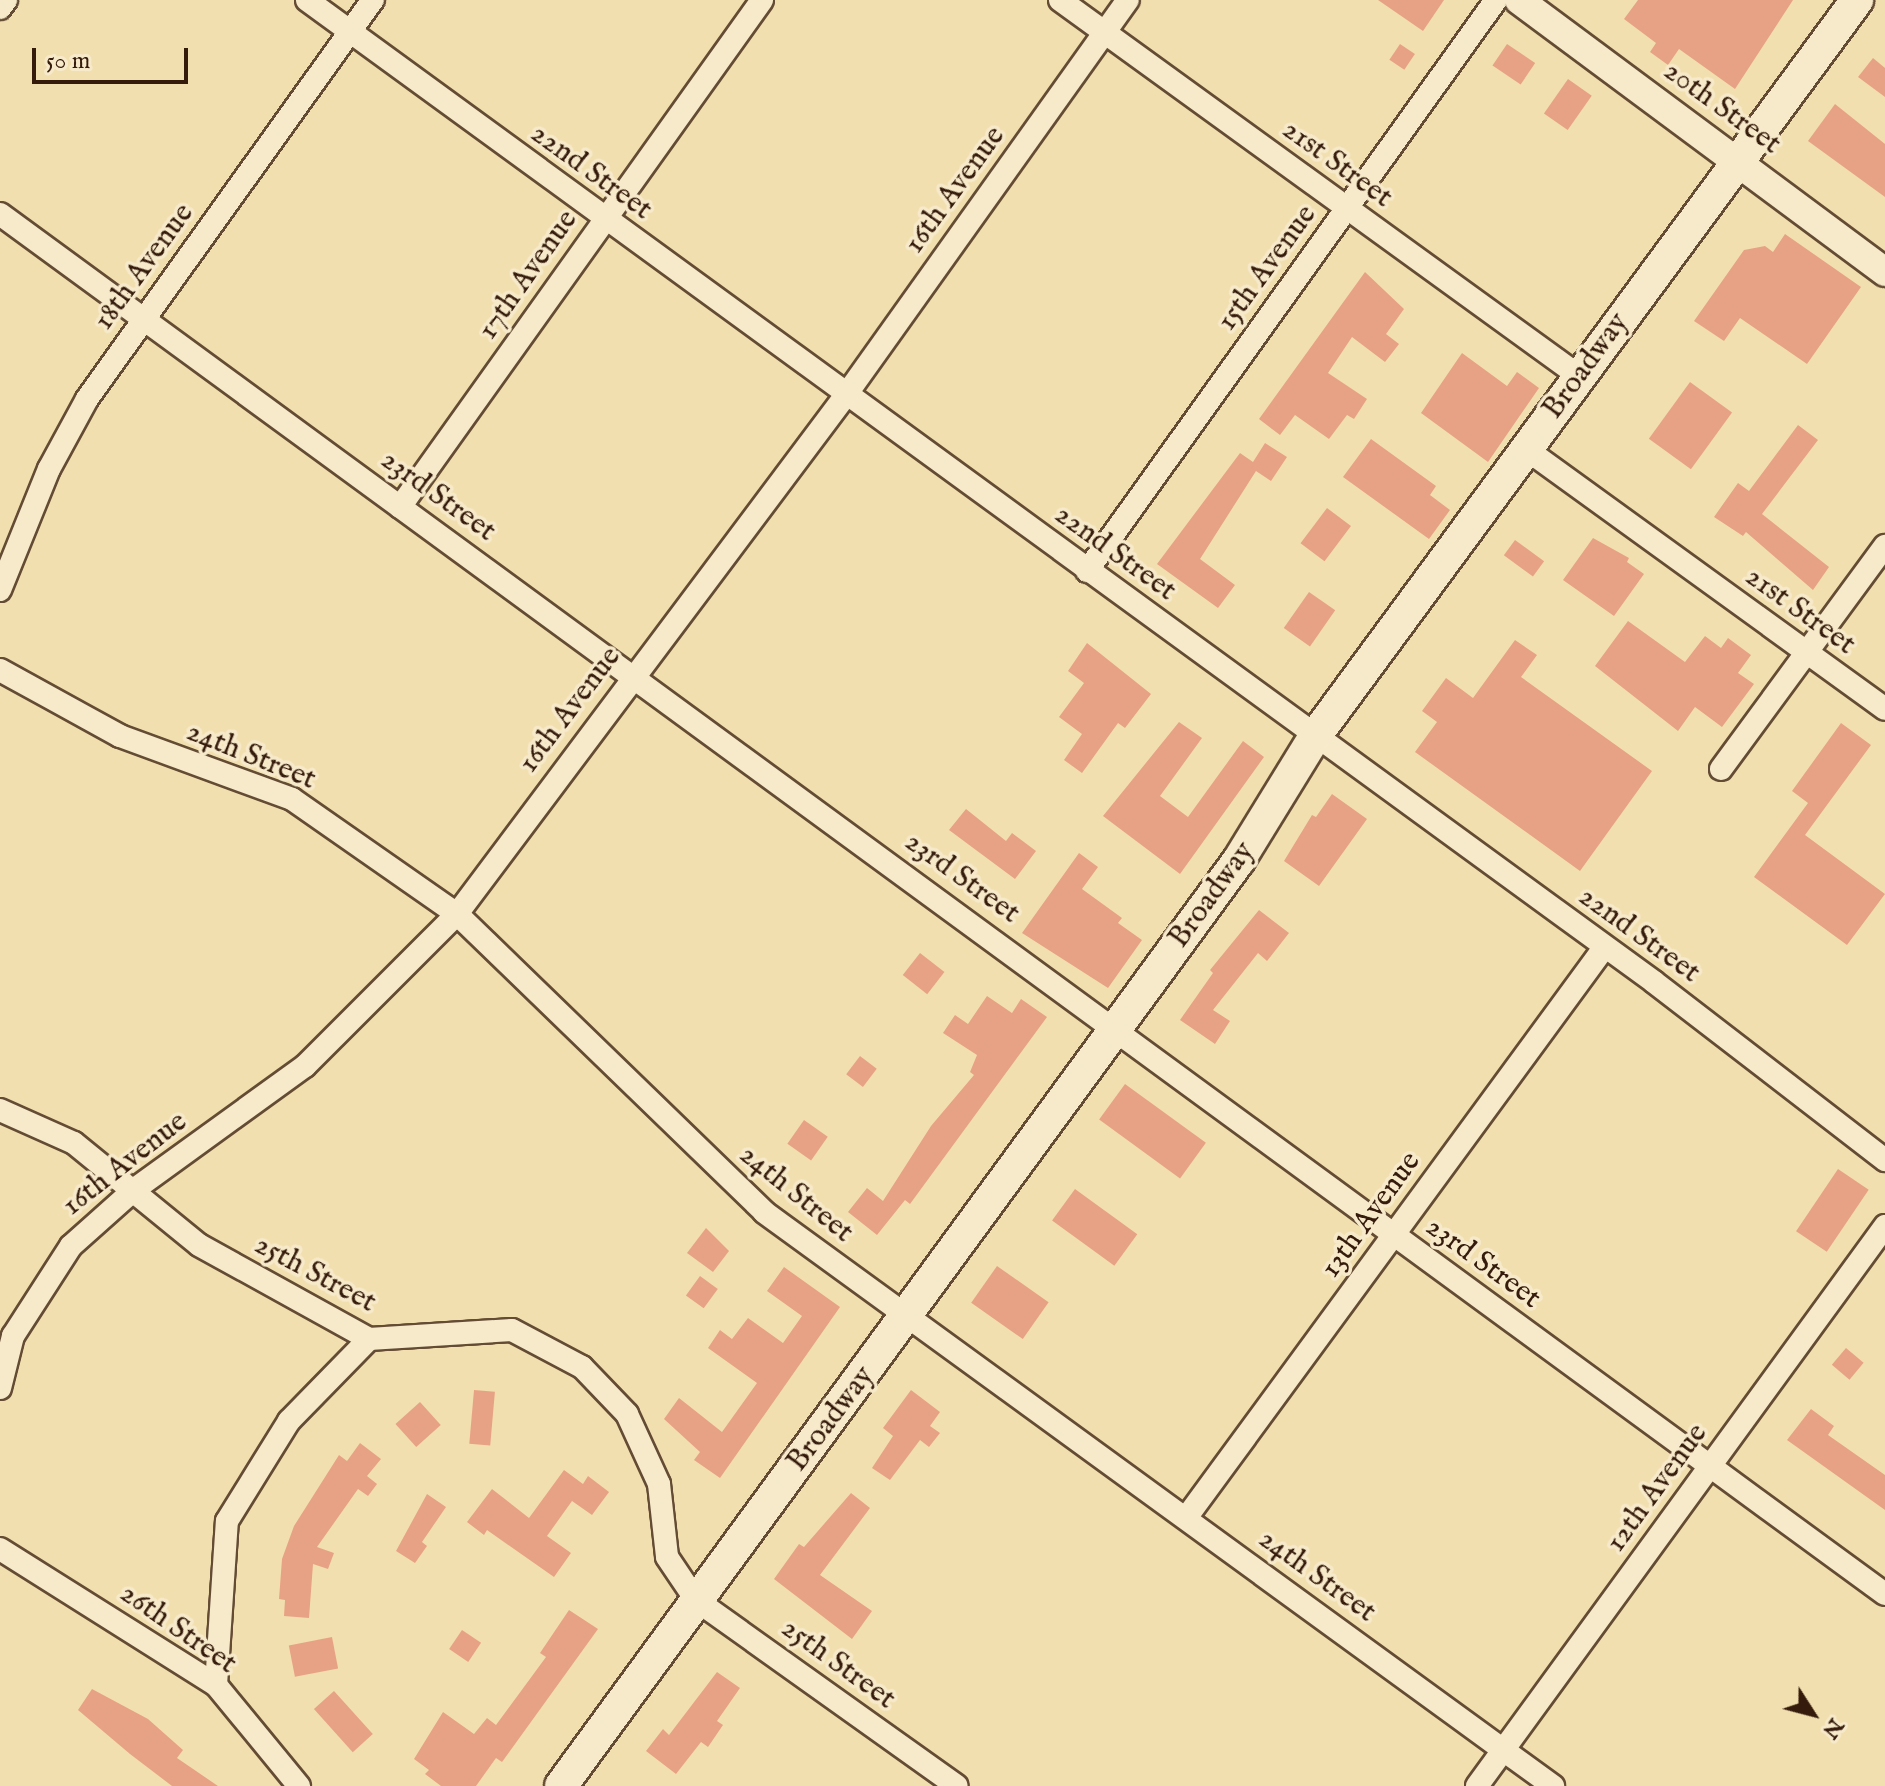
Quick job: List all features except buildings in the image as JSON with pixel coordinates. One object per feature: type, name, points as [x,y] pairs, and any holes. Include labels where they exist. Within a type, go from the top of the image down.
[{"type":"main road","name":"Broadway","points":[[561,1786],[1239,860],[1316,735],[1857,0]]},
{"type":"street","points":[[0,8],[6,0]]},
{"type":"street","name":"22nd Street","points":[[307,0],[1316,735],[1885,1160]]},
{"type":"street","name":"18th Avenue","points":[[0,590],[49,469],[87,399],[373,0]]},
{"type":"street","name":"17th Avenue","points":[[400,507],[762,0]]},
{"type":"street","name":"21st Street","points":[[1060,0],[1579,376]]},
{"type":"street","name":"16th Avenue","points":[[0,1388],[13,1336],[71,1246],[135,1189],[305,1066],[457,914],[633,675],[846,395],[1128,0]]},
{"type":"street","name":"15th Avenue","points":[[1087,571],[1496,0]]},
{"type":"street","name":"20th Street","points":[[1519,0],[1885,272]]},
{"type":"street","name":"23rd Street","points":[[0,214],[1885,1594]]},
{"type":"street","name":"21st Street","points":[[1526,449],[1885,709]]},
{"type":"street","points":[[1721,769],[1885,546]]},
{"type":"street","name":"24th Street","points":[[0,670],[120,736],[292,799],[457,914],[764,1212],[1553,1786]]},
{"type":"street","name":"13th Avenue","points":[[1186,1518],[1604,948]]},
{"type":"street","name":"25th Street","points":[[0,1110],[74,1143],[135,1189],[199,1245],[369,1339],[512,1330],[582,1367],[627,1414],[659,1484],[667,1557],[696,1600],[957,1786]]},
{"type":"street","name":"12th Avenue","points":[[1477,1786],[1885,1226]]},
{"type":"street","points":[[216,1685],[227,1521],[289,1421],[369,1339]]},
{"type":"street","name":"26th Street","points":[[0,1549],[216,1685],[299,1786]]}]
